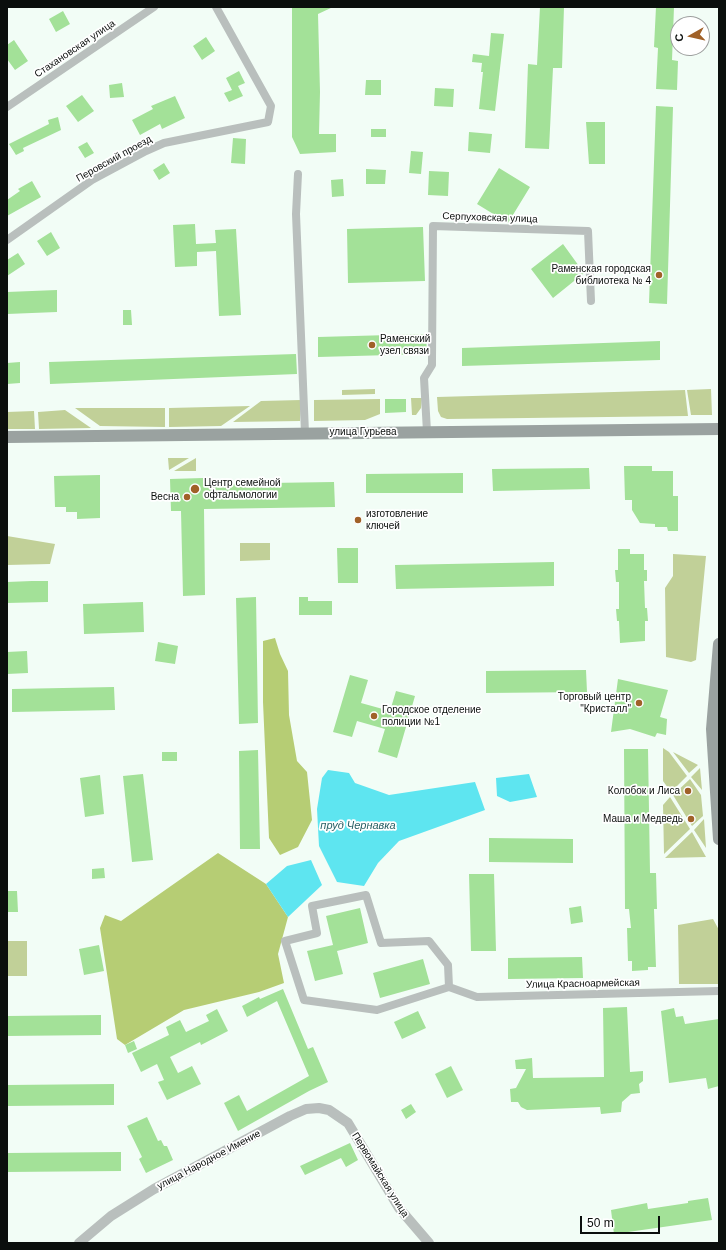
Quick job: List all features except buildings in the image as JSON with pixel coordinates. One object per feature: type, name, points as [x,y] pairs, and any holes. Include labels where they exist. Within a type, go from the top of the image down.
[{"type":"main road","name":"улица Гурьева","points":[[7,437],[305,432],[719,428]]},
{"type":"main road","points":[[719,644],[712,729],[719,839]]},
{"type":"street","name":"Стахановская улица","points":[[7,107],[154,7]]},
{"type":"street","name":"Перовский проезд","points":[[7,240],[92,180],[164,143],[268,122],[271,106],[216,7]]},
{"type":"street","points":[[298,174],[296,214],[305,432]]},
{"type":"street","name":"Серпуховская улица","points":[[427,432],[424,378],[432,365],[433,226],[588,231],[591,301]]},
{"type":"street","points":[[366,895],[381,943],[429,940],[448,965],[449,987],[378,1010],[304,1000],[285,941],[317,933],[312,906],[366,895]]},
{"type":"street","name":"Улица Красноармейская","points":[[449,987],[477,997],[719,992]]},
{"type":"street","name":"улица Народное Имение","points":[[79,1243],[111,1216],[154,1189],[290,1116],[306,1109],[319,1108],[329,1110],[348,1123]]},
{"type":"street","name":"Первомайская улица","points":[[348,1123],[399,1208],[429,1243]]},
{"type":"green space","points":[[375,389],[375,394],[342,395],[342,390]]},
{"type":"green space","points":[[711,389],[712,415],[691,415],[687,390]]},
{"type":"green space","points":[[685,390],[688,416],[447,419],[441,417],[438,411],[437,397]]},
{"type":"green space","points":[[411,398],[422,398],[421,408],[416,415],[412,415]]},
{"type":"green space","points":[[380,399],[380,414],[365,420],[314,421],[314,400]]},
{"type":"green space","points":[[301,400],[300,421],[233,422],[261,401]]},
{"type":"green space","points":[[250,406],[221,426],[169,427],[169,408]]},
{"type":"green space","points":[[75,408],[165,408],[165,427],[100,426]]},
{"type":"green space","points":[[65,410],[91,428],[39,429],[38,412]]},
{"type":"green space","points":[[34,411],[35,429],[7,429],[7,412]]},
{"type":"green space","points":[[168,458],[189,458],[169,470]]},
{"type":"green space","points":[[196,458],[196,471],[174,471]]},
{"type":"green space","points":[[7,536],[55,544],[50,564],[7,565]]},
{"type":"green space","points":[[240,543],[270,543],[270,560],[240,561]]},
{"type":"green space","points":[[673,554],[706,556],[696,660],[691,662],[666,657],[665,588],[673,576]]},
{"type":"green space","points":[[275,638],[280,654],[288,671],[289,715],[297,761],[307,772],[312,820],[298,847],[280,855],[269,838],[263,702],[263,641]]},
{"type":"green space","points":[[663,748],[669,752],[687,776],[671,792],[663,781]]},
{"type":"green space","points":[[673,752],[698,765],[689,773]]},
{"type":"green space","points":[[700,768],[702,790],[691,777]]},
{"type":"green space","points":[[690,779],[701,795],[703,816],[692,826],[673,795]]},
{"type":"green space","points":[[670,797],[690,829],[664,854],[663,805]]},
{"type":"green space","points":[[704,819],[706,848],[694,830]]},
{"type":"green space","points":[[692,832],[706,857],[665,858]]},
{"type":"green space","points":[[218,853],[266,884],[288,917],[278,954],[284,983],[259,992],[184,1010],[125,1045],[117,1039],[100,928],[105,915],[121,921]]},
{"type":"green space","points":[[713,919],[719,930],[719,984],[679,984],[678,925]]},
{"type":"green space","points":[[7,941],[27,941],[27,976],[7,976]]},
{"type":"water","name":"пруд Чернавка","points":[[328,770],[349,773],[355,783],[389,795],[475,782],[485,810],[399,841],[378,863],[364,886],[337,882],[319,846],[317,809],[322,778]]},
{"type":"water","points":[[529,774],[537,797],[510,802],[497,796],[496,778]]},
{"type":"water","name":"пруд Чернавка","points":[[311,860],[322,885],[288,917],[266,884],[287,866]]},
{"type":"place","name":"Раменская городская библиотека № 4","points":[[659,275]]},
{"type":"place","name":"Раменский узел связи","points":[[372,345]]},
{"type":"place","name":"Центр семейной офтальмологии","points":[[195,489]]},
{"type":"place","name":"Весна","points":[[187,497]]},
{"type":"place","name":"изготовление ключей","points":[[358,520]]},
{"type":"place","name":"Торговый центр \"Кристалл\"","points":[[639,703]]},
{"type":"place","name":"Городское отделение полиции №1","points":[[374,716]]},
{"type":"place","name":"Колобок и Лиса","points":[[688,791]]},
{"type":"place","name":"Маша и Медведь","points":[[691,819]]}]
